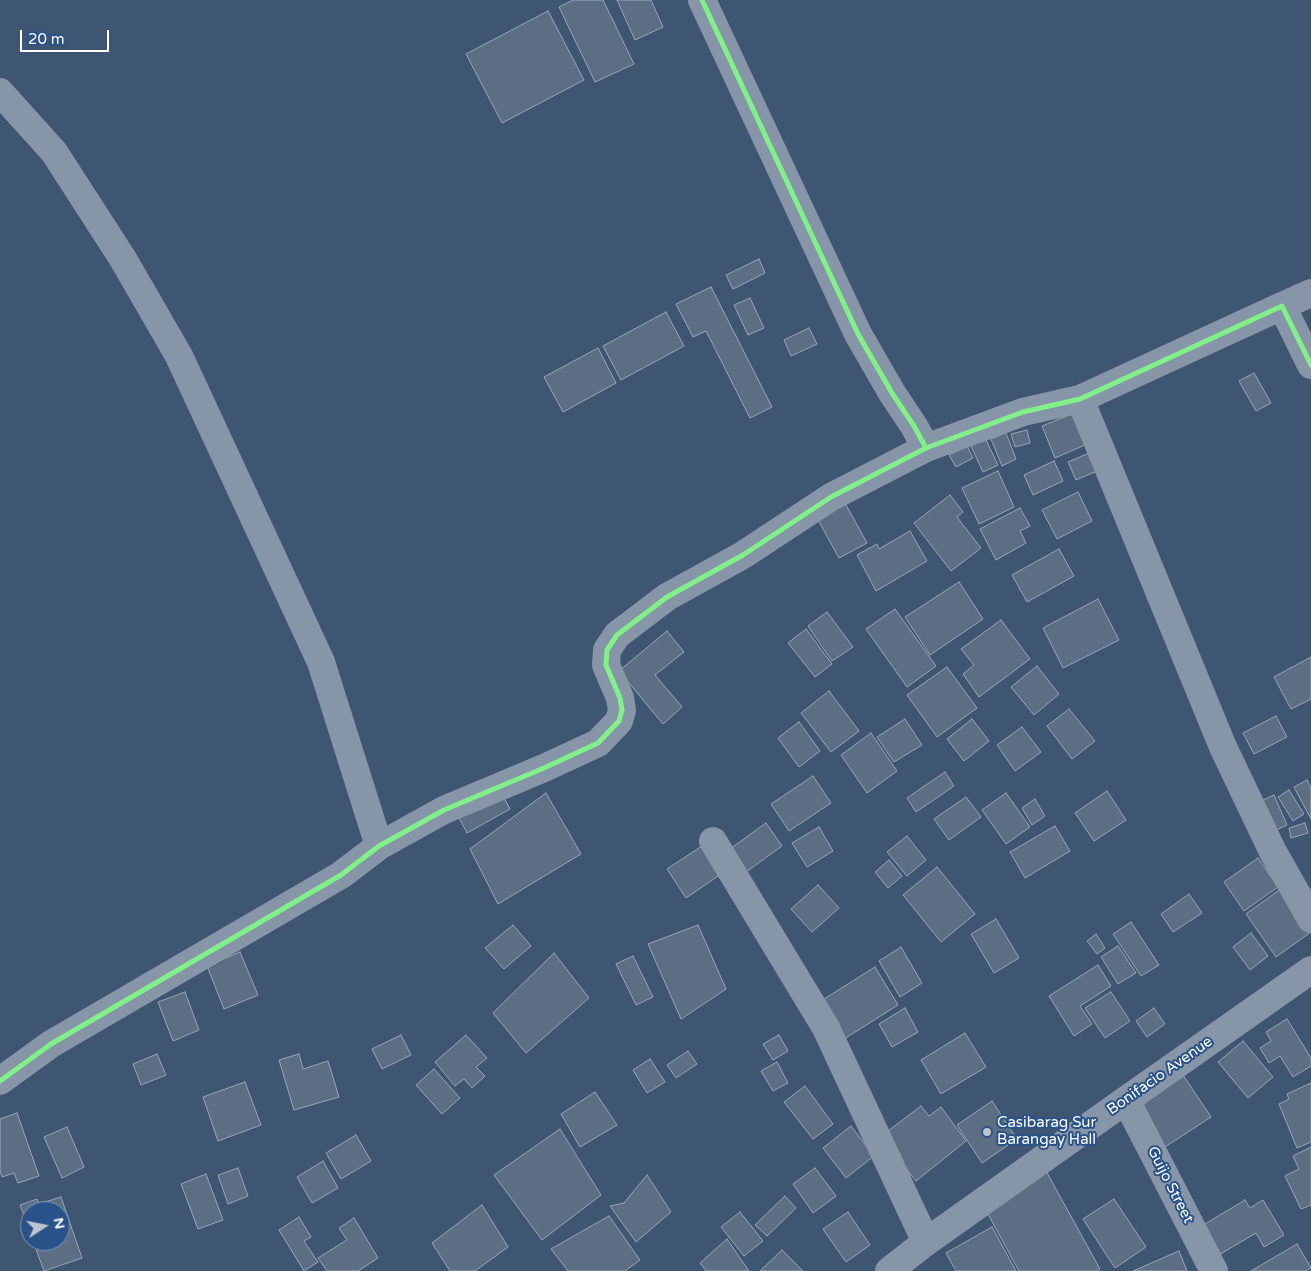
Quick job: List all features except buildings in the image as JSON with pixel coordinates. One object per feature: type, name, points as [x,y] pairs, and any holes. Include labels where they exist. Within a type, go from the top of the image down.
[{"type":"street","points":[[702,0],[858,334],[926,448]]},
{"type":"street","points":[[0,92],[54,152],[123,259],[179,356],[321,662],[380,846]]},
{"type":"street","points":[[0,1081],[51,1044],[341,875],[380,846],[444,810],[598,743],[619,721],[622,710],[620,698],[606,665],[607,650],[618,635],[667,597],[742,555],[831,497],[926,448],[1023,412],[1080,399],[1311,293]]},
{"type":"street","points":[[1282,306],[1311,365]]},
{"type":"street","points":[[1080,399],[1223,747],[1273,852],[1311,919]]},
{"type":"street","points":[[713,841],[826,1028],[926,1242]]},
{"type":"street","name":"Bonifacio Avenue","points":[[889,1271],[926,1242],[1311,970]]},
{"type":"street","name":"Guijo Street","points":[[1126,1100],[1214,1271]]},
{"type":"cycle path","points":[[702,0],[858,334],[926,448],[1023,412],[1080,399],[1282,306],[1311,365]]},
{"type":"cycle path","points":[[0,1081],[51,1044],[341,875],[379,846],[444,810],[598,743],[619,721],[622,710],[620,698],[606,665],[607,650],[617,635],[667,597],[743,555],[831,497],[926,448]]},
{"type":"place","name":"Casibarag Sur Barangay Hall","points":[[987,1132]]}]
